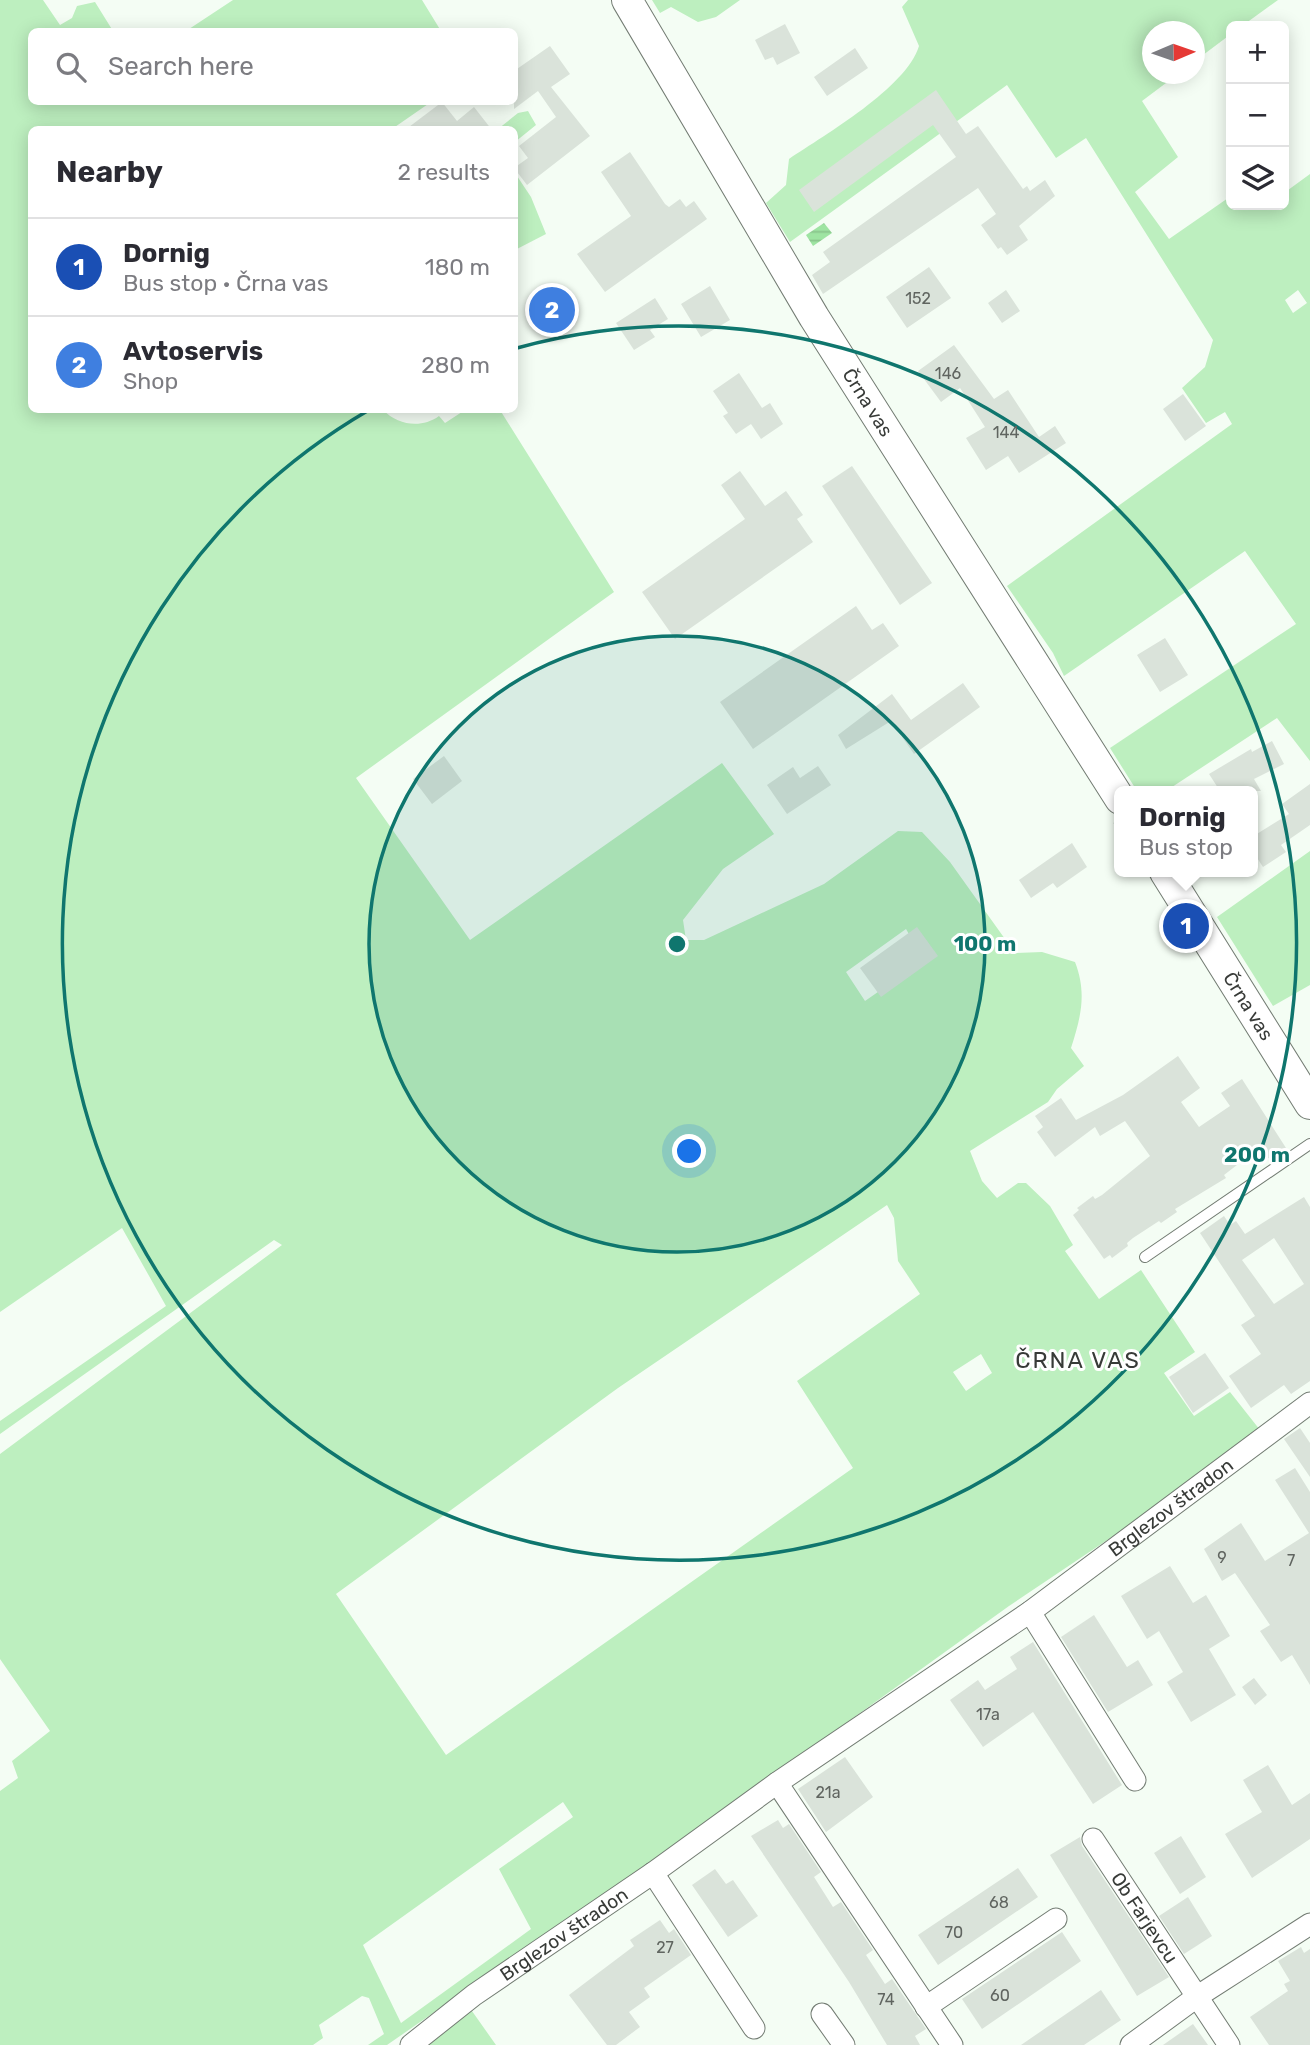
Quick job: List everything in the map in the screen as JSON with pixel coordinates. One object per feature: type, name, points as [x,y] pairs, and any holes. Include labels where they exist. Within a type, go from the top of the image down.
[{"type":"street","name":"Črna vas","points":[[627,0],[814,317],[1114,791]]},
{"type":"street","name":"Črna vas","points":[[1169,877],[1310,1104]]},
{"type":"street","name":"Brglezov štradon","points":[[411,2045],[474,1995],[653,1873],[777,1783],[1030,1612],[1310,1403]]},
{"type":"street","points":[[1030,1612],[1135,1780]]},
{"type":"street","points":[[777,1783],[952,2045]]},
{"type":"street","name":"Ob Farjevcu","points":[[1093,1839],[1229,2045]]},
{"type":"street","points":[[653,1873],[754,2028]]},
{"type":"street","points":[[926,2007],[1056,1919]]},
{"type":"street","points":[[1131,2045],[1198,1996],[1310,1925]]},
{"type":"street","points":[[822,2014],[844,2045]]},
{"type":"lane","points":[[1145,1257],[1310,1144]]},
{"type":"shaded area","points":[[0,0],[43,0],[60,25],[72,18],[77,6],[95,2],[111,28],[28,28],[28,105],[427,105],[396,126],[28,126],[28,413],[387,413],[403,422],[417,424],[439,416],[445,423],[460,413],[502,413],[614,592],[356,778],[470,940],[722,763],[774,834],[723,869],[683,920],[686,940],[704,940],[824,884],[898,831],[922,832],[950,862],[1015,953],[1042,952],[1075,962],[1081,984],[1080,1015],[1071,1048],[1084,1066],[1057,1089],[1048,1102],[970,1151],[982,1181],[997,1198],[1018,1183],[1026,1183],[1050,1206],[1073,1245],[1065,1251],[1099,1299],[1141,1270],[1195,1352],[1164,1373],[1194,1416],[1230,1392],[1260,1430],[1146,1514],[1009,1606],[707,1823],[387,2045],[368,2045],[384,2034],[369,1998],[362,1996],[319,2025],[323,2038],[313,2045],[0,2045],[0,1791],[18,1778],[12,1761],[50,1731],[0,1659],[0,1454],[282,1245],[274,1240],[0,1434],[0,1421],[166,1306],[122,1228],[0,1312]],"holes":[[[906,929],[924,960],[865,1001],[846,972]],[[887,1205],[894,1218],[898,1261],[920,1294],[797,1381],[853,1468],[446,1755],[336,1594],[618,1388]],[[981,1354],[992,1373],[966,1391],[953,1372]],[[563,1802],[573,1817],[499,1869],[531,1929],[401,2023],[363,1945]]]},
{"type":"shaded area","points":[[233,0],[422,0],[439,28],[191,28]]},
{"type":"shaded area","points":[[652,0],[740,0],[716,17],[698,22],[671,7],[660,13]]},
{"type":"shaded area","points":[[908,0],[1278,0],[1249,21],[1226,21],[1226,38],[1205,54],[1205,21],[1142,21],[1142,84],[1165,84],[1142,101],[1178,157],[1135,192],[1169,239],[1226,199],[1226,210],[1289,210],[1289,189],[1310,174],[1310,761],[1277,718],[1174,786],[1134,786],[1110,748],[1296,624],[1245,551],[1064,676],[1053,653],[1007,586],[1232,424],[1225,412],[1206,423],[1182,388],[1205,367],[1213,340],[1086,138],[1056,158],[1007,85],[790,242],[766,203],[786,185],[789,159],[882,94],[911,62],[919,46],[902,7]],"holes":[[[1298,290],[1307,303],[1293,313],[1285,300]]]},
{"type":"shaded area","points":[[528,111],[536,125],[518,140],[518,126],[502,126],[518,113]]},
{"type":"shaded area","points":[[518,178],[531,197],[546,234],[518,248]]},
{"type":"shaded area","points":[[824,223],[832,233],[813,246],[806,235]]},
{"type":"shaded area","points":[[1310,851],[1310,985],[1273,1006],[1217,917]]},
{"type":"shaded area","points":[[467,2004],[496,2045],[407,2045]]},
{"type":"building","points":[[785,24],[800,53],[777,65],[773,57],[765,60],[755,40]]},
{"type":"building","points":[[550,46],[570,74],[551,87],[590,136],[527,185],[518,173],[518,165],[528,158],[519,146],[556,117],[538,91],[514,109],[514,105],[518,105],[518,68]]},
{"type":"building","points":[[855,48],[868,68],[827,96],[814,77]]},
{"type":"building","points":[[936,90],[966,134],[978,126],[1023,189],[1027,186],[1030,191],[1045,180],[1055,196],[1019,226],[1028,240],[1007,255],[1001,247],[998,249],[981,225],[996,214],[978,188],[823,294],[812,275],[830,262],[823,252],[956,157],[933,125],[814,212],[799,190]]},
{"type":"building","points":[[438,105],[444,105],[457,121],[474,107],[489,126],[410,126]]},
{"type":"building","points":[[630,152],[665,204],[669,207],[680,199],[686,207],[694,201],[707,219],[605,292],[577,254],[631,216],[601,172]]},
{"type":"building","points":[[929,267],[951,298],[907,328],[886,297]]},
{"type":"building","points":[[710,286],[730,320],[701,337],[681,304]]},
{"type":"building","points":[[1006,290],[1020,311],[1002,323],[988,303]]},
{"type":"building","points":[[655,298],[668,319],[650,330],[655,337],[634,350],[616,323]]},
{"type":"building","points":[[954,345],[994,399],[1008,390],[1039,437],[1055,426],[1066,443],[1019,473],[1008,456],[986,470],[966,438],[985,427],[960,388],[941,402],[918,371]]},
{"type":"building","points":[[739,373],[762,408],[770,403],[783,424],[761,439],[751,424],[736,434],[723,416],[728,413],[713,391]]},
{"type":"building","points":[[1183,394],[1206,426],[1185,441],[1163,409]]},
{"type":"building","points":[[852,466],[932,583],[900,605],[822,486]]},
{"type":"building","points":[[740,471],[765,506],[786,491],[803,515],[797,519],[813,542],[675,639],[642,592],[745,519],[721,485]]},
{"type":"building","points":[[856,606],[872,630],[883,623],[899,646],[753,749],[720,702]]},
{"type":"building","points":[[1165,638],[1188,675],[1160,692],[1137,655]]},
{"type":"building","points":[[963,683],[980,707],[914,754],[891,721],[846,749],[838,735],[892,694],[911,720]]},
{"type":"building","points":[[1272,741],[1284,764],[1254,779],[1261,791],[1258,791],[1258,786],[1217,786],[1209,774],[1251,749],[1252,752]]},
{"type":"building","points":[[444,756],[462,781],[432,804],[413,779]]},
{"type":"building","points":[[818,766],[831,785],[787,814],[767,785],[793,767],[800,778]]},
{"type":"building","points":[[1310,784],[1310,825],[1281,845],[1286,852],[1263,867],[1258,859],[1258,833],[1289,814],[1282,804]]},
{"type":"building","points":[[1072,843],[1087,867],[1057,888],[1053,883],[1031,898],[1019,880]]},
{"type":"building","points":[[917,927],[938,956],[881,997],[860,968]]},
{"type":"building","points":[[1178,1056],[1200,1088],[1181,1102],[1199,1127],[1230,1106],[1221,1093],[1242,1079],[1286,1148],[1270,1159],[1262,1154],[1253,1160],[1250,1155],[1224,1175],[1226,1178],[1175,1209],[1177,1212],[1161,1223],[1159,1221],[1133,1238],[1127,1243],[1128,1246],[1112,1258],[1110,1255],[1104,1259],[1073,1215],[1079,1210],[1077,1208],[1093,1196],[1095,1199],[1102,1195],[1150,1156],[1125,1121],[1100,1136],[1095,1127],[1055,1157],[1037,1132],[1043,1127],[1035,1116],[1061,1098],[1076,1120],[1123,1095]]},
{"type":"building","points":[[1304,1197],[1310,1207],[1310,1381],[1291,1394],[1284,1385],[1251,1408],[1229,1376],[1261,1354],[1241,1325],[1255,1316],[1200,1233],[1224,1216],[1230,1225],[1236,1221],[1245,1234]],"holes":[[[1274,1238],[1304,1284],[1274,1304],[1242,1260]]]},
{"type":"building","points":[[1205,1353],[1229,1388],[1193,1413],[1169,1377]]},
{"type":"building","points":[[1300,1428],[1310,1443],[1310,1477],[1284,1439]]},
{"type":"building","points":[[1295,1468],[1310,1492],[1310,1685],[1292,1655],[1281,1662],[1260,1631],[1270,1625],[1235,1573],[1222,1581],[1204,1549],[1241,1523],[1265,1561],[1309,1533],[1275,1480]]},
{"type":"building","points":[[1170,1566],[1193,1603],[1206,1595],[1230,1636],[1209,1649],[1236,1695],[1191,1722],[1167,1682],[1183,1672],[1159,1631],[1147,1639],[1121,1596]]},
{"type":"building","points":[[1094,1615],[1127,1667],[1138,1660],[1153,1685],[1108,1712],[1061,1637]]},
{"type":"building","points":[[1033,1642],[1122,1785],[1093,1804],[1033,1712],[983,1747],[950,1700],[978,1680],[985,1690],[1017,1669],[1010,1657]]},
{"type":"building","points":[[1254,1678],[1267,1695],[1255,1705],[1242,1687]]},
{"type":"building","points":[[845,1757],[873,1797],[826,1832],[798,1789]]},
{"type":"building","points":[[1268,1765],[1292,1805],[1310,1793],[1310,1839],[1252,1878],[1225,1834],[1262,1812],[1243,1780]]},
{"type":"building","points":[[778,1820],[783,1828],[789,1824],[821,1872],[814,1877],[833,1907],[841,1902],[873,1950],[866,1955],[885,1984],[892,1979],[926,2029],[915,2036],[920,2045],[887,2045],[849,1982],[751,1836]]},
{"type":"building","points":[[1181,1836],[1206,1877],[1180,1894],[1154,1853]]},
{"type":"building","points":[[1080,1837],[1082,1846],[1169,1977],[1137,1996],[1050,1855]]},
{"type":"building","points":[[1018,1868],[1038,1897],[938,1965],[918,1935]]},
{"type":"building","points":[[715,1869],[726,1884],[733,1880],[758,1916],[728,1937],[692,1885]]},
{"type":"building","points":[[1188,1897],[1212,1936],[1184,1954],[1159,1916]]},
{"type":"building","points":[[660,1920],[669,1933],[674,1929],[691,1955],[644,1988],[650,1997],[629,2012],[640,2027],[616,2045],[607,2045],[569,1995],[634,1946],[630,1940]]},
{"type":"building","points":[[1062,1932],[1081,1961],[982,2029],[962,1999]]},
{"type":"building","points":[[1301,1947],[1304,1953],[1310,1949],[1310,2045],[1269,2045],[1250,2017],[1288,1991],[1284,1984],[1290,1981],[1278,1961]]},
{"type":"building","points":[[1101,1990],[1121,2020],[1084,2045],[1021,2045]]},
{"type":"building","points":[[1193,2024],[1208,2045],[1163,2045]]},
{"type":"place","name":"Avtoservis","points":[[552,310]]},
{"type":"place","name":"Dornig","points":[[1186,926]]},
{"type":"district","name":"ČRNA VAS","points":[[1078,1360]]}]
